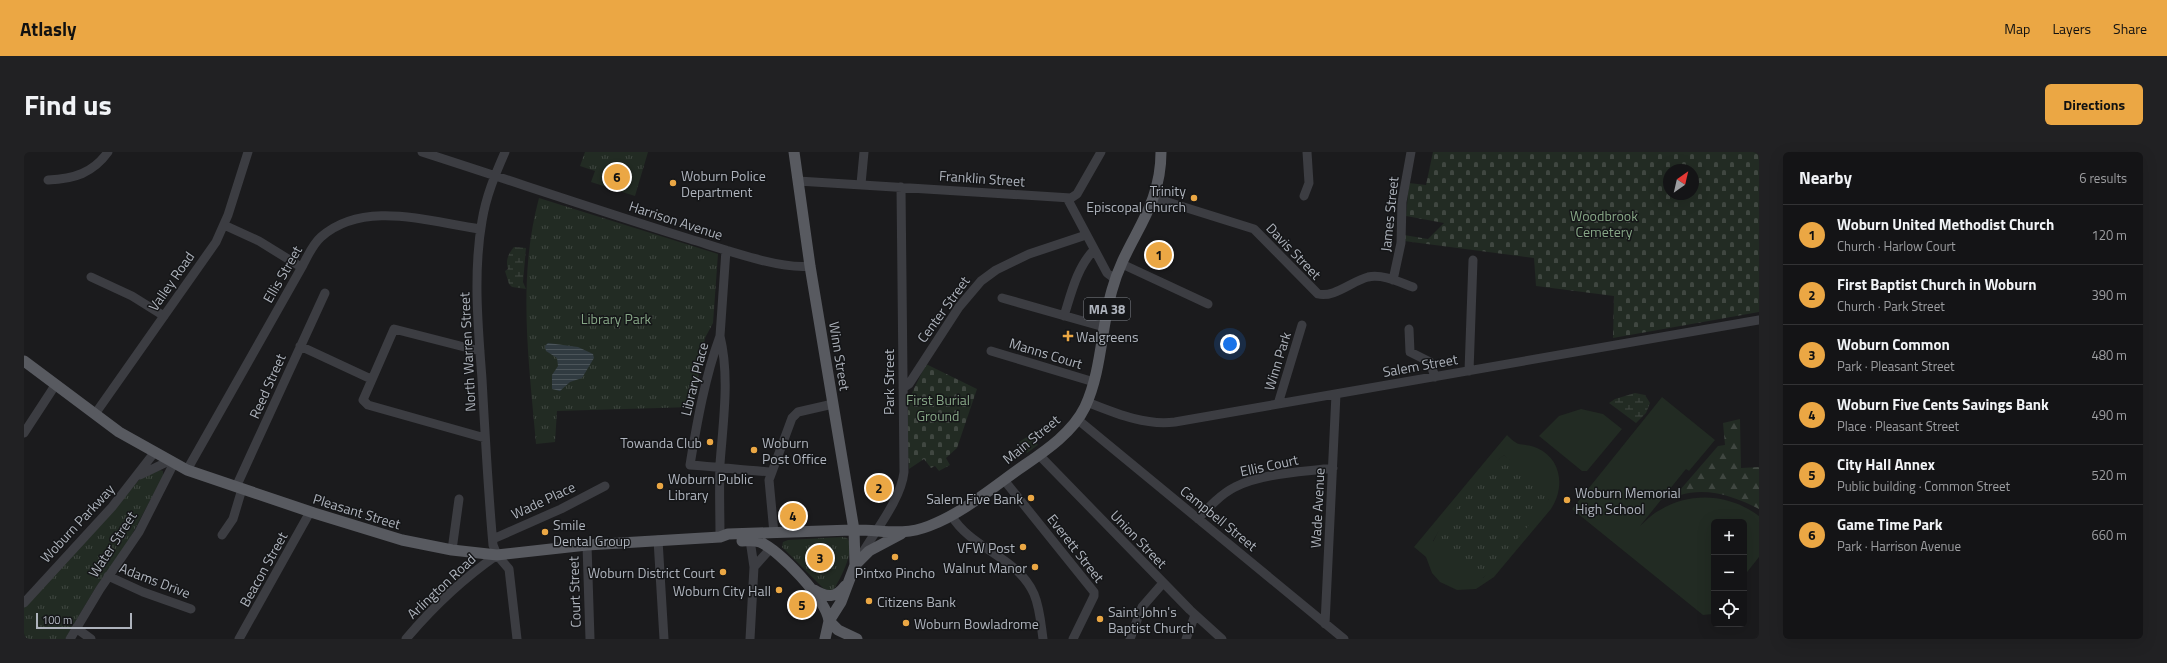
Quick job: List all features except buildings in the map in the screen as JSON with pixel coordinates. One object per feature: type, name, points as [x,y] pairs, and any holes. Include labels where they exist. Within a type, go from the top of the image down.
[{"type":"main road","name":"Winn Street","points":[[794,152],[810,266],[854,530],[855,565]]},
{"type":"main road","name":"Main Street","points":[[825,639],[829,620],[839,607],[846,585],[855,565],[869,551],[903,533],[928,526],[951,515],[1039,455],[1062,436],[1077,419],[1087,402],[1094,382],[1109,301],[1115,279],[1155,198],[1160,175],[1161,152]]},
{"type":"main road","name":"Pleasant Street","points":[[24,361],[129,439],[187,470],[378,534],[452,550],[497,555],[587,545],[658,540],[720,537],[728,540],[750,540],[759,542],[770,549],[811,588]]},
{"type":"main road","name":"Main Street","points":[[854,530],[903,533]]},
{"type":"main road","name":"Pleasant Street","points":[[720,537],[725,534],[854,530]]},
{"type":"main road","points":[[770,549],[778,540],[790,533]]},
{"type":"main road","points":[[811,588],[822,595],[831,596],[837,594],[846,585]]},
{"type":"main road","points":[[811,588],[826,609],[829,620],[838,630],[857,639]]},
{"type":"street","points":[[48,180],[67,179],[90,171],[108,152]]},
{"type":"street","name":"Valley Road","points":[[95,414],[210,250],[224,225],[248,152]]},
{"type":"street","name":"North Warren Street","points":[[497,555],[493,539],[485,438],[480,351],[478,274],[480,229],[484,208],[494,176],[505,152]]},
{"type":"street","points":[[861,184],[864,152]]},
{"type":"street","points":[[1101,152],[1077,194],[1067,198],[1107,273],[1115,279]]},
{"type":"street","points":[[1304,196],[1309,183],[1307,152]]},
{"type":"street","name":"James Street","points":[[1393,280],[1401,243],[1402,202],[1411,152]]},
{"type":"street","name":"Harrison Avenue","points":[[426,153],[726,250],[792,266],[810,266]]},
{"type":"street","name":"Franklin Street","points":[[798,181],[1067,198]]},
{"type":"street","name":"Park Street","points":[[855,565],[896,498],[904,476],[902,388],[902,187]]},
{"type":"street","name":"Davis Street","points":[[1155,198],[1254,229],[1318,294],[1327,294],[1368,277],[1393,280],[1413,287]]},
{"type":"street","name":"Ellis Street","points":[[187,470],[301,267],[320,238],[339,225],[360,216],[390,216],[480,229]]},
{"type":"street","points":[[224,225],[259,241],[301,267]]},
{"type":"street","name":"Center Street","points":[[902,388],[909,384],[969,293],[985,277],[1029,254],[1086,235]]},
{"type":"street","points":[[720,336],[726,250]]},
{"type":"street","points":[[1064,316],[1077,279],[1094,250]]},
{"type":"street","points":[[1469,371],[1473,260]]},
{"type":"street","points":[[1122,264],[1208,304]]},
{"type":"street","points":[[91,277],[132,296],[164,316]]},
{"type":"street","points":[[300,346],[325,293]]},
{"type":"street","points":[[1002,298],[1104,327]]},
{"type":"street","name":"Salem Street","points":[[1087,402],[1139,420],[1160,423],[1182,421],[1759,320]]},
{"type":"street","name":"Winn Park","points":[[1278,404],[1302,325]]},
{"type":"street","points":[[480,351],[394,329],[371,379],[363,401],[368,405],[485,438]]},
{"type":"street","points":[[1409,329],[1410,352],[1429,361],[1435,376]]},
{"type":"street","name":"Library Place","points":[[720,336],[713,354],[699,411],[690,465],[720,467]]},
{"type":"street","name":"Library Place","points":[[720,336],[724,354],[725,383],[720,467],[720,537]]},
{"type":"street","name":"Reed Street","points":[[222,535],[233,519],[239,488],[300,346],[371,379]]},
{"type":"street","name":"Manns Court","points":[[990,351],[1094,382]]},
{"type":"street","points":[[24,433],[56,384]]},
{"type":"street","name":"Wade Avenue","points":[[1325,624],[1336,394]]},
{"type":"street","points":[[774,533],[769,489],[771,472],[794,414],[833,404]]},
{"type":"street","name":"Campbell Street","points":[[1077,419],[1344,639]]},
{"type":"street","name":"Woburn Parkway","points":[[24,603],[134,480],[154,453]]},
{"type":"street","name":"Union Street","points":[[1039,455],[1195,616],[1222,639]]},
{"type":"street","name":"Woburn Parkway","points":[[134,480],[143,473],[171,462]]},
{"type":"street","name":"Water Street","points":[[70,639],[108,576],[142,528],[171,462]]},
{"type":"street","points":[[720,467],[771,472]]},
{"type":"street","name":"Ellis Court","points":[[1198,519],[1226,492],[1243,483],[1269,477],[1333,468]]},
{"type":"street","name":"Everett Street","points":[[1004,480],[1094,592],[1094,596],[1073,639]]},
{"type":"street","name":"Wade Place","points":[[493,539],[561,509],[605,486]]},
{"type":"street","points":[[452,550],[459,499]]},
{"type":"street","name":"Beacon Street","points":[[240,639],[310,512]]},
{"type":"street","points":[[951,515],[967,535],[1017,569],[1031,588],[1036,602],[1043,639]]},
{"type":"street","points":[[658,540],[664,639]]},
{"type":"street","points":[[750,540],[754,567],[750,639]]},
{"type":"street","name":"Court Street","points":[[587,545],[590,639]]},
{"type":"street","points":[[754,567],[770,549]]},
{"type":"street","points":[[497,555],[507,565],[510,571],[518,639]]},
{"type":"street","name":"Arlington Road","points":[[406,639],[442,602],[478,569],[497,555]]},
{"type":"street","name":"Adams Drive","points":[[108,576],[143,592],[191,609]]},
{"type":"street","points":[[1130,639],[1145,603],[1163,583]]},
{"type":"street","points":[[1186,639],[1195,616]]},
{"type":"street","points":[[76,628],[91,639]]},
{"type":"green space","points":[[585,152],[648,152],[635,196],[591,182],[595,171],[580,166]]},
{"type":"green space","name":"Woodbrook Cemetery","points":[[1433,152],[1759,152],[1759,312],[1613,338],[1614,296],[1536,286],[1534,258],[1404,241],[1404,235],[1428,239],[1444,223],[1406,216],[1409,183],[1426,185]]},
{"type":"green space","name":"Library Park","points":[[539,198],[718,254],[713,323],[705,338],[693,407],[557,411],[555,442],[536,444],[528,351],[527,290],[528,259],[532,228]]},
{"type":"green space","points":[[514,247],[526,248],[523,282],[526,289],[512,287],[509,284],[505,271],[508,269],[508,257]]},
{"type":"green space","name":"First Burial Ground","points":[[926,364],[977,389],[957,448],[946,458],[950,465],[939,471],[935,466],[931,468],[924,459],[909,469],[907,444],[908,401]]},
{"type":"green space","points":[[1635,393],[1645,395],[1650,403],[1646,413],[1636,423],[1609,403],[1615,399]]},
{"type":"green space","points":[[1662,397],[1715,440],[1689,471],[1686,469],[1640,526],[1654,513],[1684,500],[1697,498],[1723,499],[1736,503],[1759,516],[1759,557],[1747,572],[1747,519],[1711,519],[1711,614],[1703,615],[1572,509]]},
{"type":"green space","points":[[1581,409],[1603,414],[1622,429],[1587,471],[1582,471],[1539,436],[1559,416]]},
{"type":"green space","points":[[1740,419],[1741,468],[1759,467],[1759,509],[1740,500],[1710,492],[1680,495],[1680,490],[1718,446],[1725,445],[1723,423]]},
{"type":"green space","points":[[1030,435],[1038,445],[1027,453],[1019,442]]},
{"type":"green space","points":[[1507,435],[1517,443],[1537,448],[1552,459],[1559,475],[1559,483],[1558,492],[1551,509],[1494,577],[1476,589],[1457,590],[1440,582],[1432,573],[1426,557],[1414,547]],"holes":[[[1504,455],[1549,499],[1483,578],[1433,541],[1439,531],[1497,461]]]},
{"type":"green space","points":[[1504,455],[1552,494],[1546,504],[1490,572],[1480,580],[1433,542],[1439,530],[1495,462]]},
{"type":"green space","points":[[160,470],[163,471],[163,476],[127,544],[96,587],[65,639],[24,639],[24,606],[140,479]]},
{"type":"green space","points":[[847,538],[850,543],[849,557],[833,591],[824,589],[782,547],[783,542],[788,540]]},
{"type":"shaded area","points":[[548,343],[578,347],[593,354],[594,358],[582,378],[570,382],[560,391],[552,389],[552,375],[558,366],[557,358],[546,351],[545,346]]},
{"type":"place","name":"Game Time Park","points":[[617,177]]},
{"type":"place","name":"Woburn Police Department","points":[[673,183]]},
{"type":"place","name":"Trinity Episcopal Church","points":[[1194,198]]},
{"type":"place","name":"Woburn United Methodist Church","points":[[1159,255]]},
{"type":"place","name":"Walgreens","points":[[1068,336]]},
{"type":"place","name":"Towanda Club","points":[[710,442]]},
{"type":"place","name":"Woburn Post Office","points":[[754,450]]},
{"type":"place","name":"Woburn Public Library","points":[[660,486]]},
{"type":"place","name":"First Baptist Church in Woburn","points":[[879,488]]},
{"type":"place","name":"Salem Five Bank","points":[[1031,498]]},
{"type":"place","name":"Woburn Memorial High School","points":[[1567,500]]},
{"type":"place","name":"Woburn Five Cents Savings Bank","points":[[793,516]]},
{"type":"place","name":"Smile Dental Group","points":[[545,532]]},
{"type":"place","name":"VFW Post","points":[[1023,547]]},
{"type":"place","name":"Pintxo Pincho","points":[[895,557]]},
{"type":"place","name":"Woburn Common","points":[[820,558]]},
{"type":"place","name":"Walnut Manor","points":[[1035,567]]},
{"type":"place","name":"Woburn District Court","points":[[723,572]]},
{"type":"place","name":"Woburn City Hall","points":[[779,590]]},
{"type":"place","name":"Citizens Bank","points":[[869,601]]},
{"type":"place","name":"City Hall Annex","points":[[802,605]]},
{"type":"place","name":"Saint John's Baptist Church","points":[[1100,619]]},
{"type":"place","name":"Woburn Bowladrome","points":[[906,623]]}]
